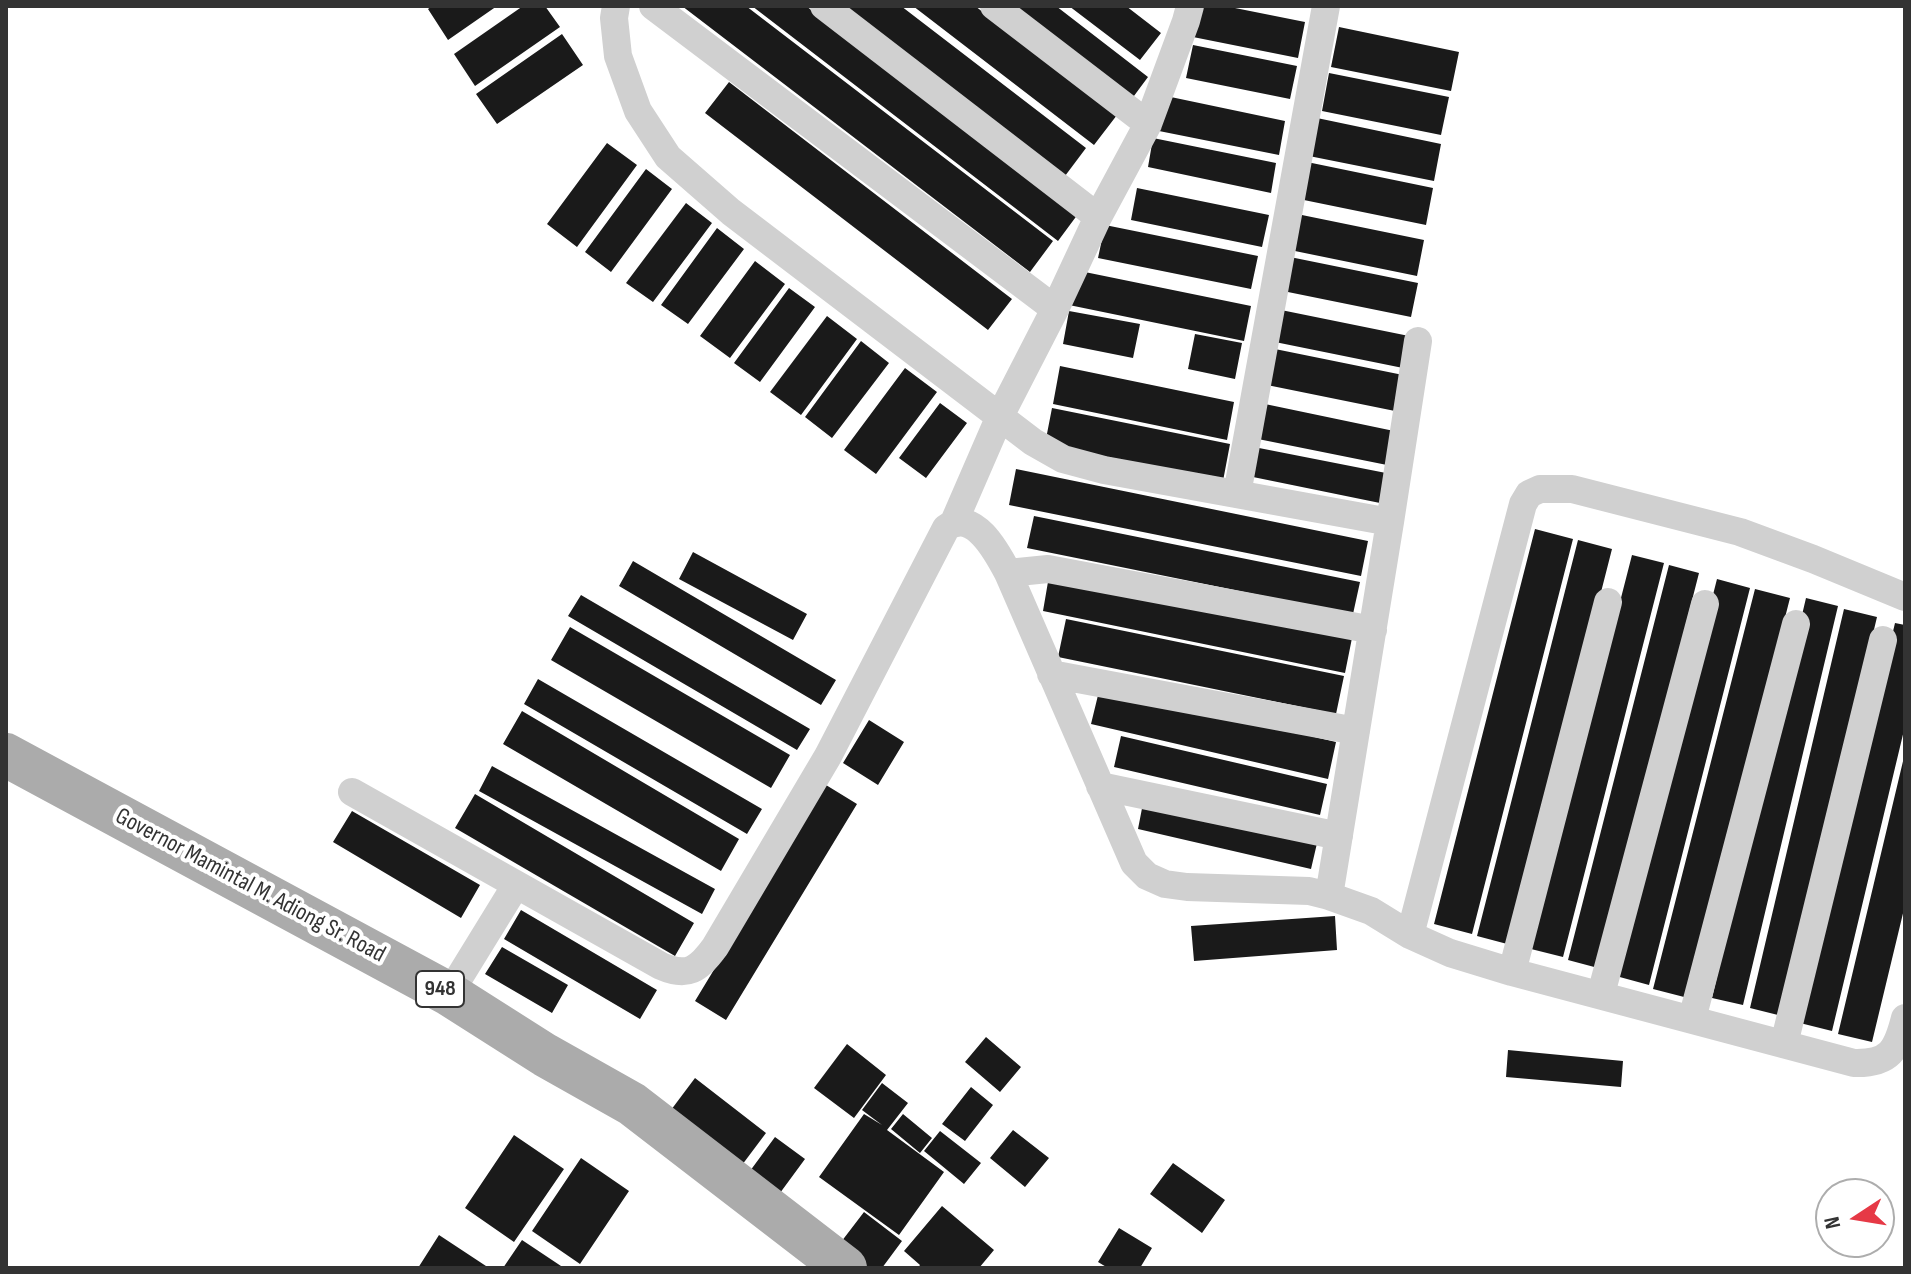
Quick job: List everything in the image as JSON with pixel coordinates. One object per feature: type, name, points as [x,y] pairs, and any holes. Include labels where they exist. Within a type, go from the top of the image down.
[{"type":"main road","name":"Governor Mamintal M. Adiong Sr. Road","points":[[6,755],[449,994],[545,1055],[632,1104],[845,1268]]},
{"type":"street","points":[[616,6],[614,18],[618,56],[638,111],[668,157],[731,212],[1033,442],[1063,459],[1104,470],[1390,522]]},
{"type":"street","points":[[653,6],[1055,309]]},
{"type":"street","points":[[824,6],[1098,217]]},
{"type":"street","points":[[994,6],[1148,124]]},
{"type":"street","points":[[1237,494],[1326,6]]},
{"type":"street","points":[[352,792],[661,966],[683,972],[694,969],[705,960],[828,756],[937,543],[946,528],[954,522],[1000,416],[1098,217],[1148,124],[1181,11]]},
{"type":"street","points":[[1329,896],[1418,341]]},
{"type":"street","points":[[1410,935],[1523,504],[1529,494],[1553,487],[1572,489],[1740,532],[1905,597]]},
{"type":"street","points":[[954,522],[973,526],[997,552],[1134,863],[1147,876],[1165,884],[1187,887],[1309,891],[1329,896],[1371,911],[1410,935],[1450,953],[1854,1063],[1868,1064],[1893,1052],[1905,1018]]},
{"type":"street","points":[[1008,573],[1048,569],[1373,630]]},
{"type":"street","points":[[1512,972],[1608,602]]},
{"type":"street","points":[[1601,994],[1705,604]]},
{"type":"street","points":[[1692,1019],[1796,624]]},
{"type":"street","points":[[1784,1044],[1883,640]]},
{"type":"street","points":[[1051,674],[1356,731]]},
{"type":"street","points":[[1100,786],[1339,836]]},
{"type":"street","points":[[449,994],[516,885]]},
{"type":"building","points":[[432,6],[497,6],[448,40],[428,9]]},
{"type":"building","points":[[523,6],[545,6],[560,27],[475,86],[454,54]]},
{"type":"building","points":[[682,6],[746,6],[1053,241],[1030,272]]},
{"type":"building","points":[[752,6],[806,6],[1078,214],[1058,241]]},
{"type":"building","points":[[843,6],[901,6],[1086,148],[1065,176]]},
{"type":"building","points":[[913,6],[975,6],[1117,115],[1094,145]]},
{"type":"building","points":[[1000,6],[1056,6],[1148,77],[1128,104]]},
{"type":"building","points":[[1069,6],[1126,6],[1161,33],[1140,60]]},
{"type":"building","points":[[1199,6],[1225,6],[1305,22],[1298,58],[1193,37]]},
{"type":"building","points":[[1339,27],[1459,52],[1451,91],[1331,67]]},
{"type":"building","points":[[562,34],[583,65],[497,124],[476,94]]},
{"type":"building","points":[[1193,45],[1297,66],[1290,99],[1186,78]]},
{"type":"building","points":[[1329,73],[1449,97],[1441,135],[1322,111]]},
{"type":"building","points":[[729,82],[1012,299],[988,330],[705,113]]},
{"type":"building","points":[[1166,96],[1285,121],[1279,155],[1159,131]]},
{"type":"building","points":[[1317,118],[1441,144],[1434,181],[1309,156]]},
{"type":"building","points":[[1153,138],[1276,163],[1271,193],[1148,167]]},
{"type":"building","points":[[607,143],[637,165],[577,247],[547,224]]},
{"type":"building","points":[[1307,162],[1433,188],[1426,225],[1299,199]]},
{"type":"building","points":[[646,169],[672,189],[611,272],[585,252]]},
{"type":"building","points":[[1137,188],[1269,215],[1262,247],[1131,220]]},
{"type":"building","points":[[686,203],[712,223],[653,302],[626,283]]},
{"type":"building","points":[[1297,214],[1424,240],[1417,276],[1290,250]]},
{"type":"building","points":[[1105,225],[1258,256],[1251,289],[1098,258]]},
{"type":"building","points":[[717,228],[744,249],[688,324],[661,305]]},
{"type":"building","points":[[1290,257],[1418,283],[1411,317],[1283,291]]},
{"type":"building","points":[[755,261],[785,284],[730,358],[700,336]]},
{"type":"building","points":[[1075,270],[1251,306],[1244,341],[1069,305]]},
{"type":"building","points":[[789,288],[815,307],[760,382],[734,363]]},
{"type":"building","points":[[1281,310],[1409,336],[1403,368],[1275,342]]},
{"type":"building","points":[[1069,311],[1140,324],[1133,358],[1063,344]]},
{"type":"building","points":[[827,316],[857,339],[801,415],[770,392]]},
{"type":"building","points":[[1195,334],[1242,343],[1235,379],[1188,369]]},
{"type":"building","points":[[861,341],[889,363],[832,438],[805,417]]},
{"type":"building","points":[[1275,349],[1403,375],[1395,411],[1267,385]]},
{"type":"building","points":[[1060,366],[1234,402],[1227,440],[1053,404]]},
{"type":"building","points":[[905,368],[937,392],[876,474],[844,450]]},
{"type":"building","points":[[940,403],[967,423],[926,478],[899,458]]},
{"type":"building","points":[[1265,404],[1394,431],[1387,465],[1258,439]]},
{"type":"building","points":[[1052,408],[1230,444],[1223,481],[1045,444]]},
{"type":"building","points":[[1259,448],[1386,473],[1380,503],[1253,477]]},
{"type":"building","points":[[1016,469],[1368,541],[1361,576],[1009,505]]},
{"type":"building","points":[[1034,516],[1360,582],[1353,614],[1027,548]]},
{"type":"building","points":[[1535,529],[1573,539],[1472,934],[1434,924]]},
{"type":"building","points":[[1578,540],[1612,549],[1511,945],[1477,936]]},
{"type":"building","points":[[693,552],[807,614],[793,640],[679,579]]},
{"type":"building","points":[[1632,555],[1664,563],[1563,957],[1531,949]]},
{"type":"building","points":[[633,561],[836,680],[821,705],[619,586]]},
{"type":"building","points":[[1669,565],[1699,573],[1598,968],[1568,960]]},
{"type":"building","points":[[1049,576],[1352,638],[1345,673],[1043,611]]},
{"type":"building","points":[[1717,579],[1750,588],[1649,985],[1616,976]]},
{"type":"building","points":[[1755,589],[1790,598],[1688,998],[1653,989]]},
{"type":"building","points":[[581,595],[810,729],[797,750],[568,616]]},
{"type":"building","points":[[1806,598],[1838,606],[1743,1005],[1712,998]]},
{"type":"building","points":[[1844,609],[1877,617],[1782,1016],[1750,1008]]},
{"type":"building","points":[[1066,619],[1344,676],[1336,714],[1058,657]]},
{"type":"building","points":[[1895,623],[1905,625],[1905,726],[1832,1031],[1800,1023]]},
{"type":"building","points":[[570,627],[790,755],[771,788],[551,660]]},
{"type":"building","points":[[538,679],[762,809],[747,834],[524,704]]},
{"type":"building","points":[[1100,687],[1336,742],[1328,779],[1091,724]]},
{"type":"building","points":[[522,711],[739,839],[721,871],[503,744]]},
{"type":"building","points":[[869,720],[904,742],[878,785],[843,763]]},
{"type":"building","points":[[1121,736],[1327,784],[1320,815],[1114,767]]},
{"type":"building","points":[[1904,757],[1905,905],[1872,1042],[1838,1034]]},
{"type":"building","points":[[492,766],[715,889],[702,914],[479,791]]},
{"type":"building","points":[[826,785],[857,804],[726,1020],[695,1001]]},
{"type":"building","points":[[475,794],[694,923],[675,956],[455,828]]},
{"type":"building","points":[[1144,798],[1318,839],[1311,869],[1138,829]]},
{"type":"building","points":[[352,811],[480,885],[461,918],[333,842]]},
{"type":"building","points":[[521,910],[657,990],[640,1019],[504,939]]},
{"type":"building","points":[[1335,916],[1337,950],[1194,961],[1191,926]]},
{"type":"building","points":[[502,947],[568,985],[552,1013],[485,974]]},
{"type":"building","points":[[986,1037],[1021,1067],[1000,1092],[965,1062]]},
{"type":"building","points":[[847,1044],[886,1075],[854,1118],[814,1088]]},
{"type":"building","points":[[1508,1050],[1623,1061],[1621,1087],[1506,1077]]},
{"type":"building","points":[[695,1078],[766,1133],[742,1165],[671,1110]]},
{"type":"building","points":[[882,1083],[908,1103],[887,1130],[944,1172],[899,1235],[819,1177],[864,1114],[882,1125],[862,1110]]},
{"type":"building","points":[[971,1087],[993,1105],[965,1141],[942,1124]]},
{"type":"building","points":[[903,1114],[932,1138],[920,1153],[891,1129]]},
{"type":"building","points":[[1013,1130],[1049,1158],[1025,1187],[990,1158]]},
{"type":"building","points":[[940,1131],[981,1163],[964,1184],[924,1151]]},
{"type":"building","points":[[514,1135],[564,1169],[514,1242],[465,1208]]},
{"type":"building","points":[[775,1137],[805,1159],[780,1193],[750,1171]]},
{"type":"building","points":[[581,1158],[629,1191],[580,1264],[532,1231]]},
{"type":"building","points":[[1173,1163],[1225,1200],[1202,1233],[1150,1194]]},
{"type":"building","points":[[942,1206],[994,1250],[979,1268],[918,1268],[920,1265],[904,1251]]},
{"type":"building","points":[[864,1212],[902,1241],[882,1268],[867,1268],[838,1246]]},
{"type":"building","points":[[1119,1228],[1152,1248],[1140,1268],[1108,1268],[1098,1262]]},
{"type":"building","points":[[439,1235],[489,1268],[418,1268]]},
{"type":"building","points":[[522,1240],[564,1268],[503,1268]]}]
